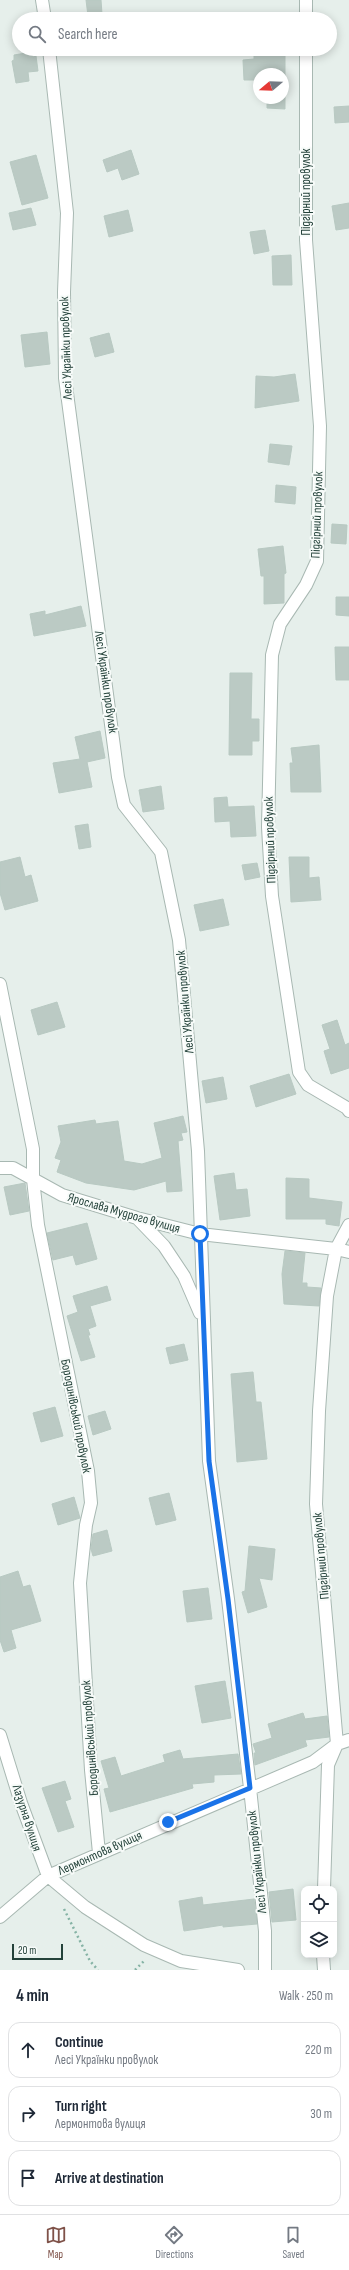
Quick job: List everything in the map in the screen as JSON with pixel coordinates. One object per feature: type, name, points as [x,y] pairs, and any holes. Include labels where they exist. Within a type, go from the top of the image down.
[{"type":"street","points":[[42,0],[44,12]]},
{"type":"street","points":[[306,0],[306,12]]},
{"type":"street","name":"Лесі Українки провулок","points":[[50,56],[67,213],[64,292],[65,378],[118,776],[124,805],[161,852],[179,940],[198,1151],[209,1461],[228,1599],[250,1788],[264,1931],[265,1970]]},
{"type":"street","name":"Підгірний провулок","points":[[306,56],[306,240],[320,426],[317,561],[306,585],[280,624],[272,655],[268,827],[272,896],[299,1072],[308,1085],[347,1108],[349,1111]]},
{"type":"street","name":"Бородинівський провулок","points":[[0,984],[33,1149],[33,1179],[38,1225],[88,1471],[91,1503],[86,1525],[80,1584],[91,1770],[99,1853]]},
{"type":"street","name":"Ярослава Мудрого вулиця","points":[[0,1168],[13,1168],[62,1195],[137,1218],[200,1234],[336,1249],[349,1252]]},
{"type":"street","points":[[137,1218],[164,1246],[184,1276],[203,1320]]},
{"type":"street","name":"Підгірний провулок","points":[[338,1744],[316,1504],[319,1411],[326,1304],[336,1249],[349,1225]]},
{"type":"street","name":"Лазурна вулиця","points":[[0,1735],[21,1803],[48,1876]]},
{"type":"street","name":"Лермонтова вулиця","points":[[0,1917],[48,1876],[313,1762],[338,1744],[349,1740]]},
{"type":"street","points":[[324,1886],[328,1765],[338,1744]]},
{"type":"street","points":[[48,1876],[85,1907],[144,1945],[181,1961],[238,1970]]},
{"type":"street","points":[[323,1958],[324,1970]]},
{"type":"path","points":[[62,1904],[90,1961],[98,1970]]},
{"type":"building","points":[[86,0],[101,0],[102,12],[88,12]]},
{"type":"building","points":[[14,56],[36,56],[38,71],[28,72],[29,81],[16,83],[12,61],[14,60]]},
{"type":"building","points":[[254,56],[285,56],[285,68],[253,68],[253,80],[244,80],[243,60],[254,59]]},
{"type":"building","points":[[267,104],[285,104],[285,109],[267,108]]},
{"type":"building","points":[[349,106],[349,122],[335,123],[334,107]]},
{"type":"building","points":[[131,150],[139,174],[122,180],[118,168],[107,172],[103,160]]},
{"type":"building","points":[[36,155],[48,198],[22,205],[10,162]]},
{"type":"building","points":[[349,203],[349,228],[336,230],[332,206]]},
{"type":"building","points":[[31,208],[36,225],[13,230],[9,213]]},
{"type":"building","points":[[128,210],[133,231],[109,237],[104,216]]},
{"type":"building","points":[[265,230],[269,251],[254,254],[250,232]]},
{"type":"building","points":[[291,255],[292,285],[273,285],[272,256]]},
{"type":"building","points":[[47,332],[50,364],[25,367],[21,335]]},
{"type":"building","points":[[109,333],[114,352],[95,357],[90,338]]},
{"type":"building","points":[[295,374],[299,401],[255,408],[256,376],[274,377]]},
{"type":"building","points":[[270,444],[292,446],[289,465],[268,462]]},
{"type":"building","points":[[276,485],[296,487],[295,504],[275,502]]},
{"type":"building","points":[[332,524],[347,525],[346,544],[331,543]]},
{"type":"building","points":[[283,546],[286,573],[284,574],[284,603],[264,604],[264,576],[261,576],[258,549]]},
{"type":"building","points":[[336,597],[349,597],[349,616],[336,615]]},
{"type":"building","points":[[81,606],[86,626],[34,636],[30,614],[45,611],[45,615]]},
{"type":"building","points":[[335,647],[349,647],[349,680],[336,680]]},
{"type":"building","points":[[230,673],[252,673],[251,719],[259,719],[259,741],[252,741],[252,755],[229,755]]},
{"type":"building","points":[[100,731],[105,758],[87,762],[92,787],[59,793],[53,763],[80,759],[75,737]]},
{"type":"building","points":[[319,745],[321,792],[291,792],[290,763],[293,763],[291,748]]},
{"type":"building","points":[[161,786],[164,809],[143,812],[139,790]]},
{"type":"building","points":[[227,797],[228,807],[254,806],[256,836],[231,837],[230,821],[215,822],[214,798]]},
{"type":"building","points":[[88,824],[91,847],[79,849],[75,826]]},
{"type":"building","points":[[20,857],[25,877],[31,875],[38,901],[5,910],[0,893],[0,862]]},
{"type":"building","points":[[289,857],[309,857],[309,878],[319,877],[321,900],[291,902]]},
{"type":"building","points":[[257,863],[260,877],[245,880],[242,865]]},
{"type":"building","points":[[223,899],[229,925],[200,931],[194,905]]},
{"type":"building","points":[[57,1002],[65,1027],[38,1035],[31,1010]]},
{"type":"building","points":[[337,1020],[345,1045],[349,1043],[349,1068],[331,1074],[324,1051],[330,1049],[322,1025]]},
{"type":"building","points":[[289,1074],[296,1094],[256,1107],[250,1086]]},
{"type":"building","points":[[223,1077],[227,1099],[206,1103],[202,1081]]},
{"type":"building","points":[[183,1116],[187,1132],[181,1133],[183,1140],[178,1141],[182,1191],[167,1192],[166,1181],[134,1190],[86,1183],[57,1172],[61,1160],[55,1158],[61,1142],[58,1126],[95,1120],[96,1124],[118,1121],[124,1161],[142,1164],[162,1158],[154,1123]]},
{"type":"building","points":[[234,1173],[236,1190],[247,1189],[250,1216],[220,1220],[214,1176]]},
{"type":"building","points":[[286,1178],[309,1179],[309,1198],[342,1202],[339,1226],[326,1224],[326,1219],[286,1219]]},
{"type":"building","points":[[25,1183],[29,1211],[10,1215],[4,1187]]},
{"type":"building","points":[[87,1223],[97,1259],[76,1265],[73,1255],[53,1260],[47,1233]]},
{"type":"building","points":[[285,1251],[305,1253],[302,1283],[307,1283],[307,1287],[321,1288],[319,1306],[284,1304],[282,1274]]},
{"type":"building","points":[[107,1286],[111,1300],[90,1306],[96,1326],[88,1329],[90,1335],[88,1335],[95,1357],[81,1361],[67,1316],[78,1312],[73,1296]]},
{"type":"building","points":[[184,1344],[188,1360],[170,1364],[166,1348]]},
{"type":"building","points":[[253,1372],[256,1402],[261,1402],[267,1459],[237,1462],[231,1374]]},
{"type":"building","points":[[55,1407],[63,1436],[41,1442],[33,1413]]},
{"type":"building","points":[[105,1411],[111,1429],[93,1435],[88,1416]]},
{"type":"building","points":[[169,1493],[176,1520],[156,1525],[149,1498]]},
{"type":"building","points":[[74,1497],[80,1518],[58,1525],[52,1504]]},
{"type":"building","points":[[107,1530],[112,1551],[93,1556],[91,1549],[93,1534]]},
{"type":"building","points":[[249,1546],[275,1549],[272,1580],[259,1578],[267,1607],[248,1613],[242,1592],[245,1591]]},
{"type":"building","points":[[18,1571],[23,1587],[30,1585],[41,1621],[11,1630],[16,1648],[4,1652],[0,1640],[0,1577]]},
{"type":"building","points":[[208,1588],[212,1619],[187,1622],[183,1591]]},
{"type":"building","points":[[225,1681],[231,1718],[202,1723],[195,1686]]},
{"type":"building","points":[[303,1713],[305,1719],[327,1716],[329,1737],[305,1740],[307,1746],[255,1765],[254,1753],[256,1753],[253,1744],[272,1738],[268,1724]]},
{"type":"building","points":[[180,1750],[183,1759],[238,1754],[241,1774],[214,1775],[214,1782],[192,1784],[193,1788],[110,1812],[104,1789],[109,1788],[101,1761],[115,1757],[121,1776],[165,1762],[163,1755]]},
{"type":"building","points":[[65,1781],[71,1799],[65,1801],[74,1827],[58,1832],[42,1788]]},
{"type":"building","points":[[293,1889],[296,1920],[272,1922],[269,1892]]},
{"type":"building","points":[[202,1897],[203,1905],[254,1899],[257,1924],[223,1927],[223,1925],[184,1931],[179,1901]]},
{"type":"route","points":[[168,1822],[250,1788],[228,1599],[209,1461],[200,1234]]}]
